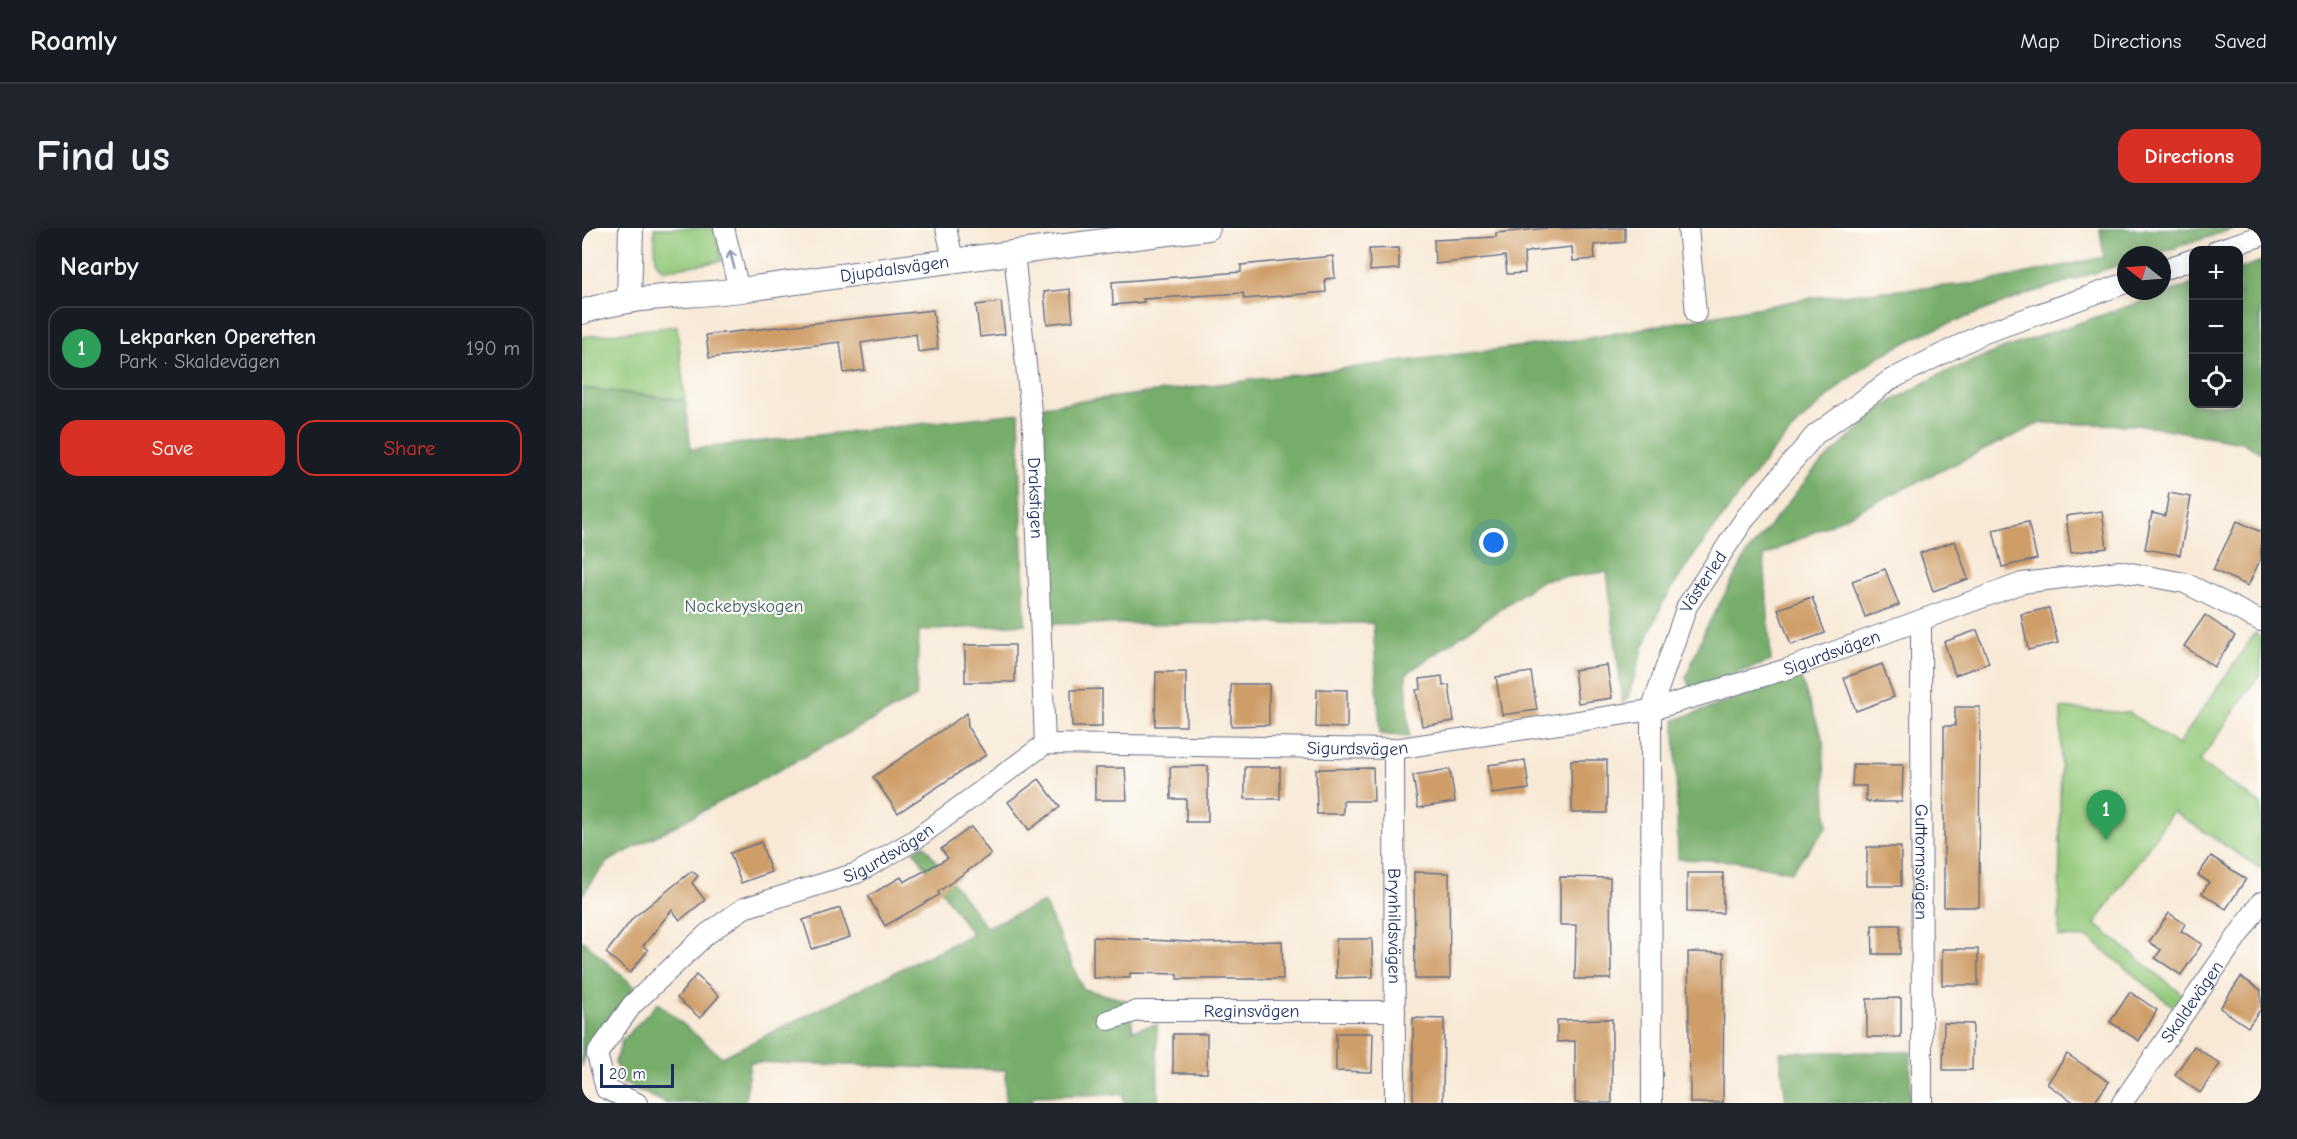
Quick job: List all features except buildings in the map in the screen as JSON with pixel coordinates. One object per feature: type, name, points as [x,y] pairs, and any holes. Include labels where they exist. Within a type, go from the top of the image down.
[{"type":"street","points":[[629,299],[631,228]]},
{"type":"street","points":[[724,228],[739,290]]},
{"type":"street","points":[[946,228],[953,259]]},
{"type":"street","name":"Djupdalsvägen","points":[[582,312],[629,299],[739,290],[1169,230],[1208,228]]},
{"type":"street","points":[[1688,228],[1696,313]]},
{"type":"street","points":[[2231,246],[2261,237]]},
{"type":"street","name":"Drakstigen","points":[[1014,253],[1033,430],[1045,744]]},
{"type":"street","points":[[2171,267],[2189,260]]},
{"type":"street","name":"Västerled","points":[[1652,1103],[1651,710],[1687,606],[1746,517],[1815,435],[1890,380],[1982,334],[2117,286]]},
{"type":"street","name":"Sigurdsvägen","points":[[637,1103],[606,1089],[597,1054],[632,1005],[679,959],[744,908],[857,873],[912,841],[1045,744],[1394,749],[1651,710],[1787,669],[1921,622],[2022,583],[2120,571],[2185,583],[2261,621]]},
{"type":"street","name":"Guttormsvägen","points":[[1921,622],[1922,1103]]},
{"type":"street","name":"Brynhildsvägen","points":[[1394,749],[1395,1103]]},
{"type":"street","name":"Skaldevägen","points":[[2122,1103],[2261,902]]},
{"type":"street","name":"Reginsvägen","points":[[1108,1020],[1137,1011],[1395,1011]]},
{"type":"green space","points":[[654,228],[715,228],[722,261],[664,270],[656,262]]},
{"type":"green space","points":[[2236,228],[2171,249],[2171,246],[2117,246],[2117,266],[2025,295],[1922,334],[1878,357],[1842,384],[1800,422],[1769,455],[1689,562],[1664,601],[1643,648],[1629,695],[1623,705],[1607,572],[1542,580],[1406,674],[1409,737],[1380,734],[1373,623],[1050,624],[1043,406],[1589,338],[1817,297],[1980,283],[2104,257],[2100,229]]},
{"type":"green space","points":[[2261,261],[2261,453],[2242,442],[2141,425],[2040,423],[1764,556],[1771,661],[1692,689],[1686,678],[1705,630],[1747,554],[1815,469],[1885,405],[1939,375],[2005,348],[2146,300],[2171,300],[2171,291],[2189,285],[2189,408],[2243,408],[2243,268]]},
{"type":"green space","points":[[677,326],[685,400],[582,388],[582,337]]},
{"type":"green space","name":"Nockebyskogen","points":[[582,388],[685,400],[691,449],[1019,413],[1025,624],[919,631],[916,697],[607,862],[582,895]]},
{"type":"green space","points":[[2255,633],[2261,638],[2261,673],[2199,762],[2261,804],[2261,869],[2173,811],[2095,924],[2183,995],[2175,1008],[2088,938],[2059,937],[2061,708],[2130,713],[2178,745]]},
{"type":"green space","points":[[1800,677],[1823,739],[1827,827],[1791,872],[1735,861],[1678,859],[1675,720]]},
{"type":"green space","points":[[924,845],[986,927],[1044,902],[1083,989],[1129,1001],[1133,1030],[1157,1024],[1158,1103],[1123,1103],[1123,1094],[1033,1096],[1032,1103],[1005,1103],[1006,1070],[750,1062],[745,1103],[666,1103],[622,1083],[615,1062],[622,1041],[658,1003],[722,1057],[972,934],[914,851]]},
{"type":"green space","points":[[582,940],[635,987],[587,1046],[582,1067]]},
{"type":"green space","points":[[1780,1052],[1911,1052],[1910,1103],[1786,1103]]},
{"type":"place","name":"Lekparken Operetten","points":[[2106,840]]}]
